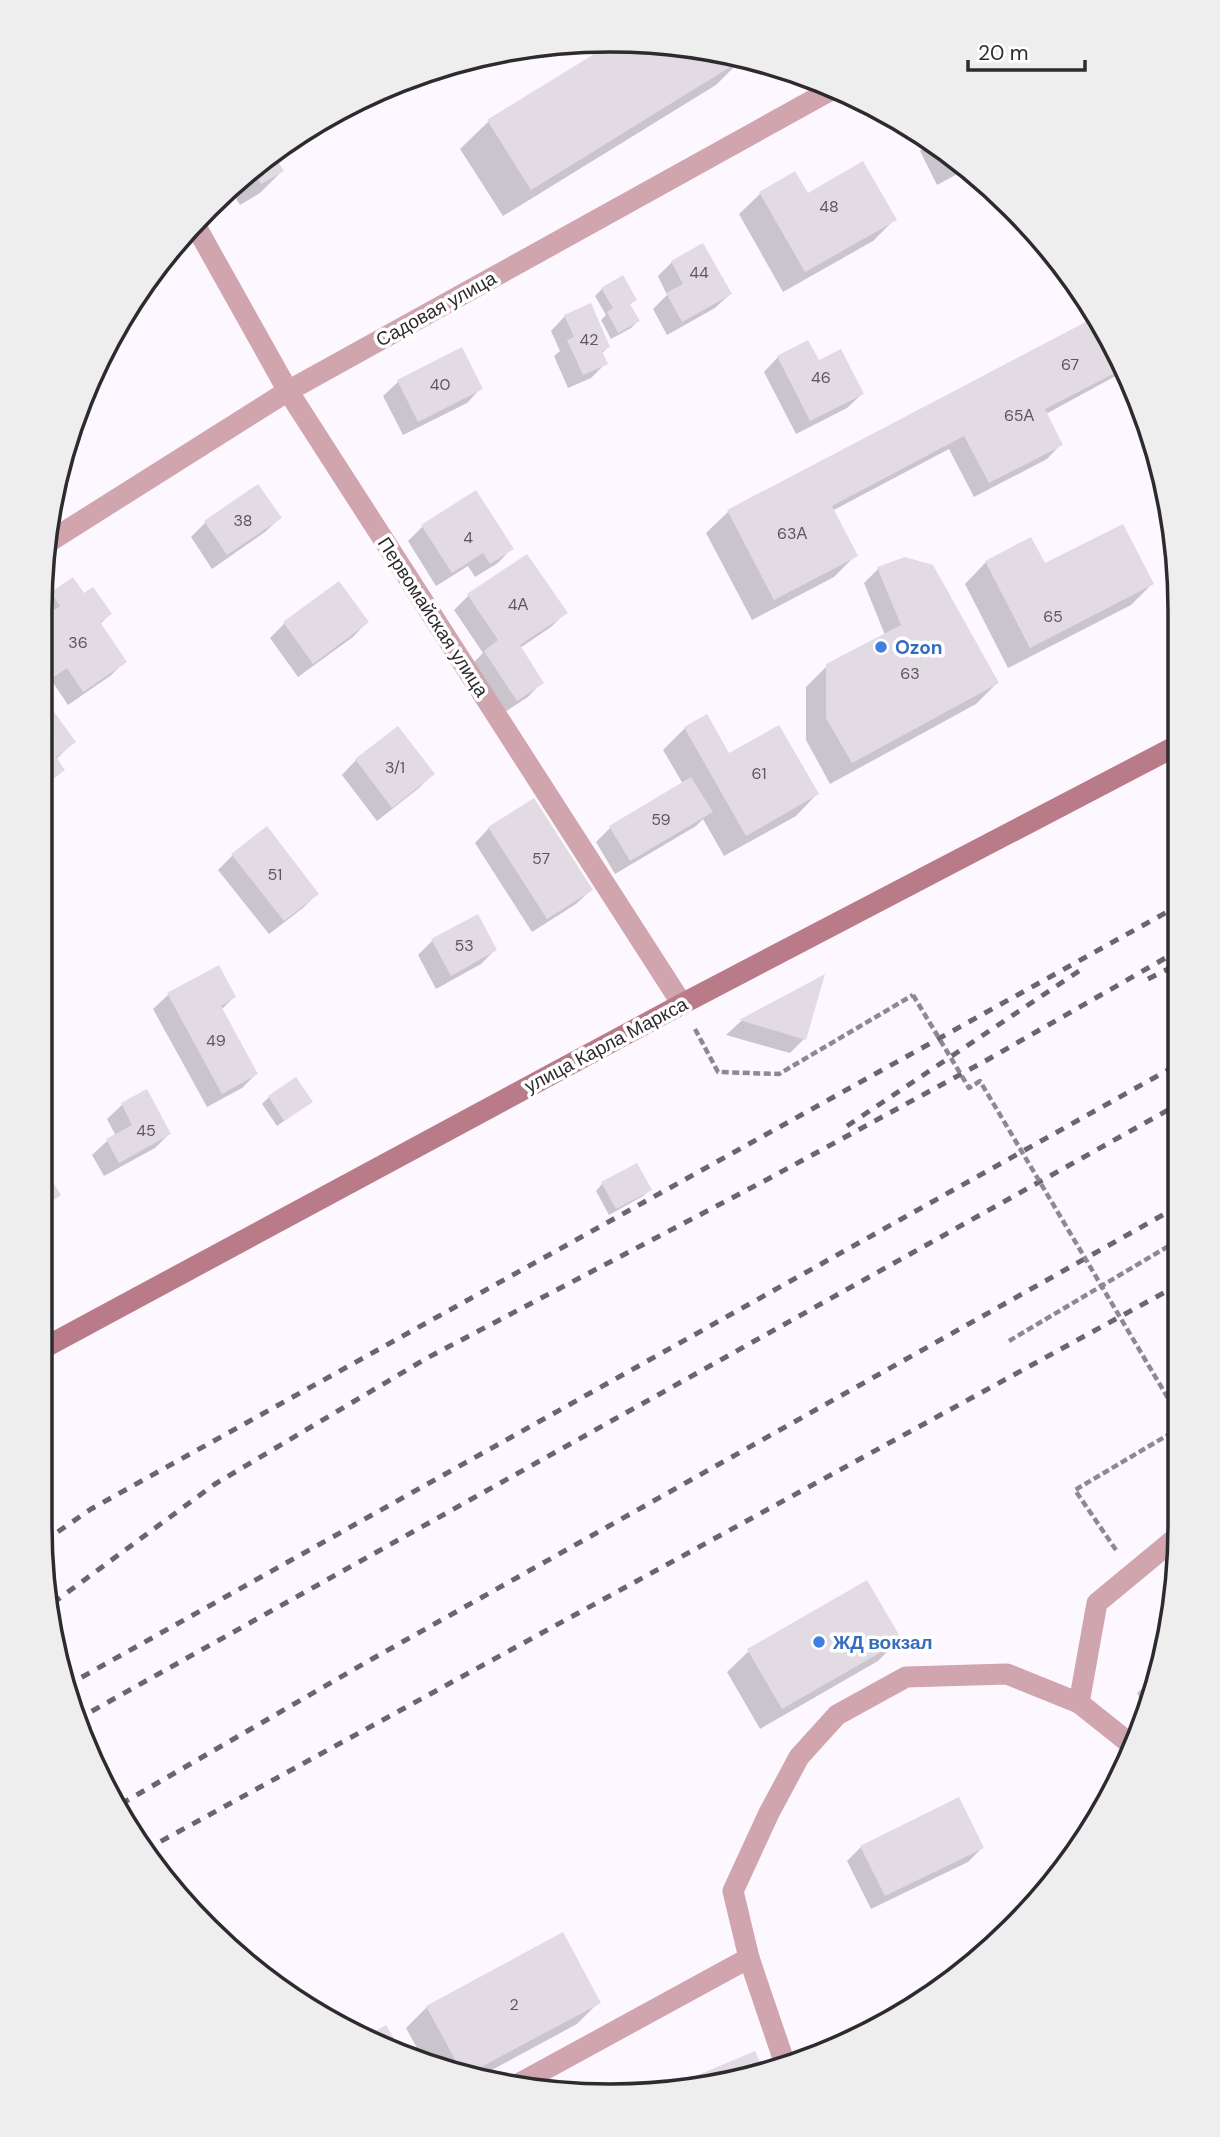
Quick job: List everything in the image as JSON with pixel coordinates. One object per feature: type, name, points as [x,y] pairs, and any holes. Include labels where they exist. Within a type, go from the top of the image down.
[{"type":"street","name":"Садовая улица","points":[[57,537],[288,391],[823,95]]},
{"type":"street","name":"Первомайская улица","points":[[200,233],[288,391],[682,1004]]},
{"type":"street","name":"улица Карла Маркса","points":[[52,1344],[682,1004],[1168,750]]},
{"type":"street","points":[[1079,1703],[1097,1603],[1167,1545]]},
{"type":"street","points":[[783,2057],[749,1958],[733,1891],[769,1813],[799,1757],[837,1715],[906,1677],[1007,1674],[1079,1703],[1125,1740]]},
{"type":"street","points":[[528,2079],[749,1958]]},
{"type":"path","points":[[682,1004],[718,1072],[779,1074],[913,995],[969,1088],[980,1081],[1168,1398]]},
{"type":"path","points":[[1009,1341],[1168,1246]]},
{"type":"path","points":[[1132,1574],[1075,1490],[1168,1435]]},
{"type":"building","points":[[596,53],[683,57],[732,66],[531,190],[487,120]]},
{"type":"building","points":[[863,161],[897,220],[805,272],[759,192],[795,171],[808,193]]},
{"type":"building","points":[[279,162],[284,171],[261,184],[258,178]]},
{"type":"building","points":[[703,243],[732,294],[682,322],[666,293],[683,284],[671,261]]},
{"type":"building","points":[[623,275],[637,300],[630,304],[640,321],[618,333],[607,312],[613,308],[601,288]]},
{"type":"building","points":[[591,303],[610,347],[602,351],[608,364],[583,375],[567,340],[574,337],[564,315]]},
{"type":"building","points":[[1087,321],[1115,373],[1045,409],[1063,445],[989,483],[964,436],[832,506],[858,556],[774,600],[727,510]]},
{"type":"building","points":[[808,340],[819,360],[841,349],[864,394],[810,421],[777,356]]},
{"type":"building","points":[[462,347],[483,389],[418,422],[397,380]]},
{"type":"building","points":[[258,484],[282,518],[227,555],[204,521]]},
{"type":"building","points":[[476,490],[514,549],[490,564],[483,553],[452,573],[421,525]]},
{"type":"building","points":[[1123,524],[1154,584],[1030,648],[985,561],[1031,537],[1045,563]]},
{"type":"building","points":[[527,554],[568,613],[520,645],[544,683],[517,701],[484,651],[498,640],[467,594]]},
{"type":"building","points":[[905,557],[933,565],[999,683],[852,763],[826,718],[826,664],[901,625],[877,567]]},
{"type":"building","points":[[73,577],[84,593],[93,587],[112,614],[100,622],[127,662],[83,692],[67,668],[52,678],[52,611],[60,606],[53,591]]},
{"type":"building","points":[[339,581],[369,622],[313,664],[283,622]]},
{"type":"building","points":[[52,709],[76,742],[56,757],[65,770],[52,780]]},
{"type":"building","points":[[707,714],[729,753],[779,725],[819,794],[746,836],[684,727]]},
{"type":"building","points":[[398,726],[435,774],[392,808],[355,759]]},
{"type":"building","points":[[691,777],[713,812],[630,861],[609,826]]},
{"type":"building","points":[[534,798],[593,890],[547,919],[488,827]]},
{"type":"building","points":[[267,826],[319,894],[284,921],[231,854]]},
{"type":"building","points":[[478,914],[497,950],[451,976],[431,939]]},
{"type":"building","points":[[219,965],[236,997],[221,1006],[258,1074],[222,1094],[167,993]]},
{"type":"building","points":[[825,974],[806,1040],[739,1020]]},
{"type":"building","points":[[296,1077],[313,1102],[284,1121],[268,1096]]},
{"type":"building","points":[[147,1089],[171,1134],[119,1163],[106,1139],[132,1125],[121,1103]]},
{"type":"building","points":[[637,1163],[652,1190],[616,1209],[601,1182]]},
{"type":"building","points":[[52,1181],[61,1195],[52,1201]]},
{"type":"building","points":[[867,1580],[902,1640],[782,1709],[747,1649]]},
{"type":"building","points":[[959,1797],[984,1848],[885,1896],[860,1846]]},
{"type":"building","points":[[563,1932],[601,2003],[478,2069],[457,2063],[426,2006]]},
{"type":"building","points":[[386,2025],[396,2041],[374,2032]]},
{"type":"building","points":[[755,2051],[761,2064],[719,2074],[688,2079]]},
{"type":"railway","points":[[52,1535],[91,1509],[1168,911]]},
{"type":"railway","points":[[57,1600],[215,1484],[427,1358],[768,1179],[987,1060],[1168,957]]},
{"type":"railway","points":[[847,1126],[1082,969]]},
{"type":"railway","points":[[1148,979],[1168,969]]},
{"type":"railway","points":[[74,1681],[1168,1070]]},
{"type":"railway","points":[[85,1715],[1168,1110]]},
{"type":"railway","points":[[125,1802],[372,1659],[1168,1212]]},
{"type":"railway","points":[[153,1846],[1168,1290]]},
{"type":"place","name":"Ozon","points":[[881,647]]},
{"type":"place","name":"ЖД вокзал","points":[[819,1642]]}]
